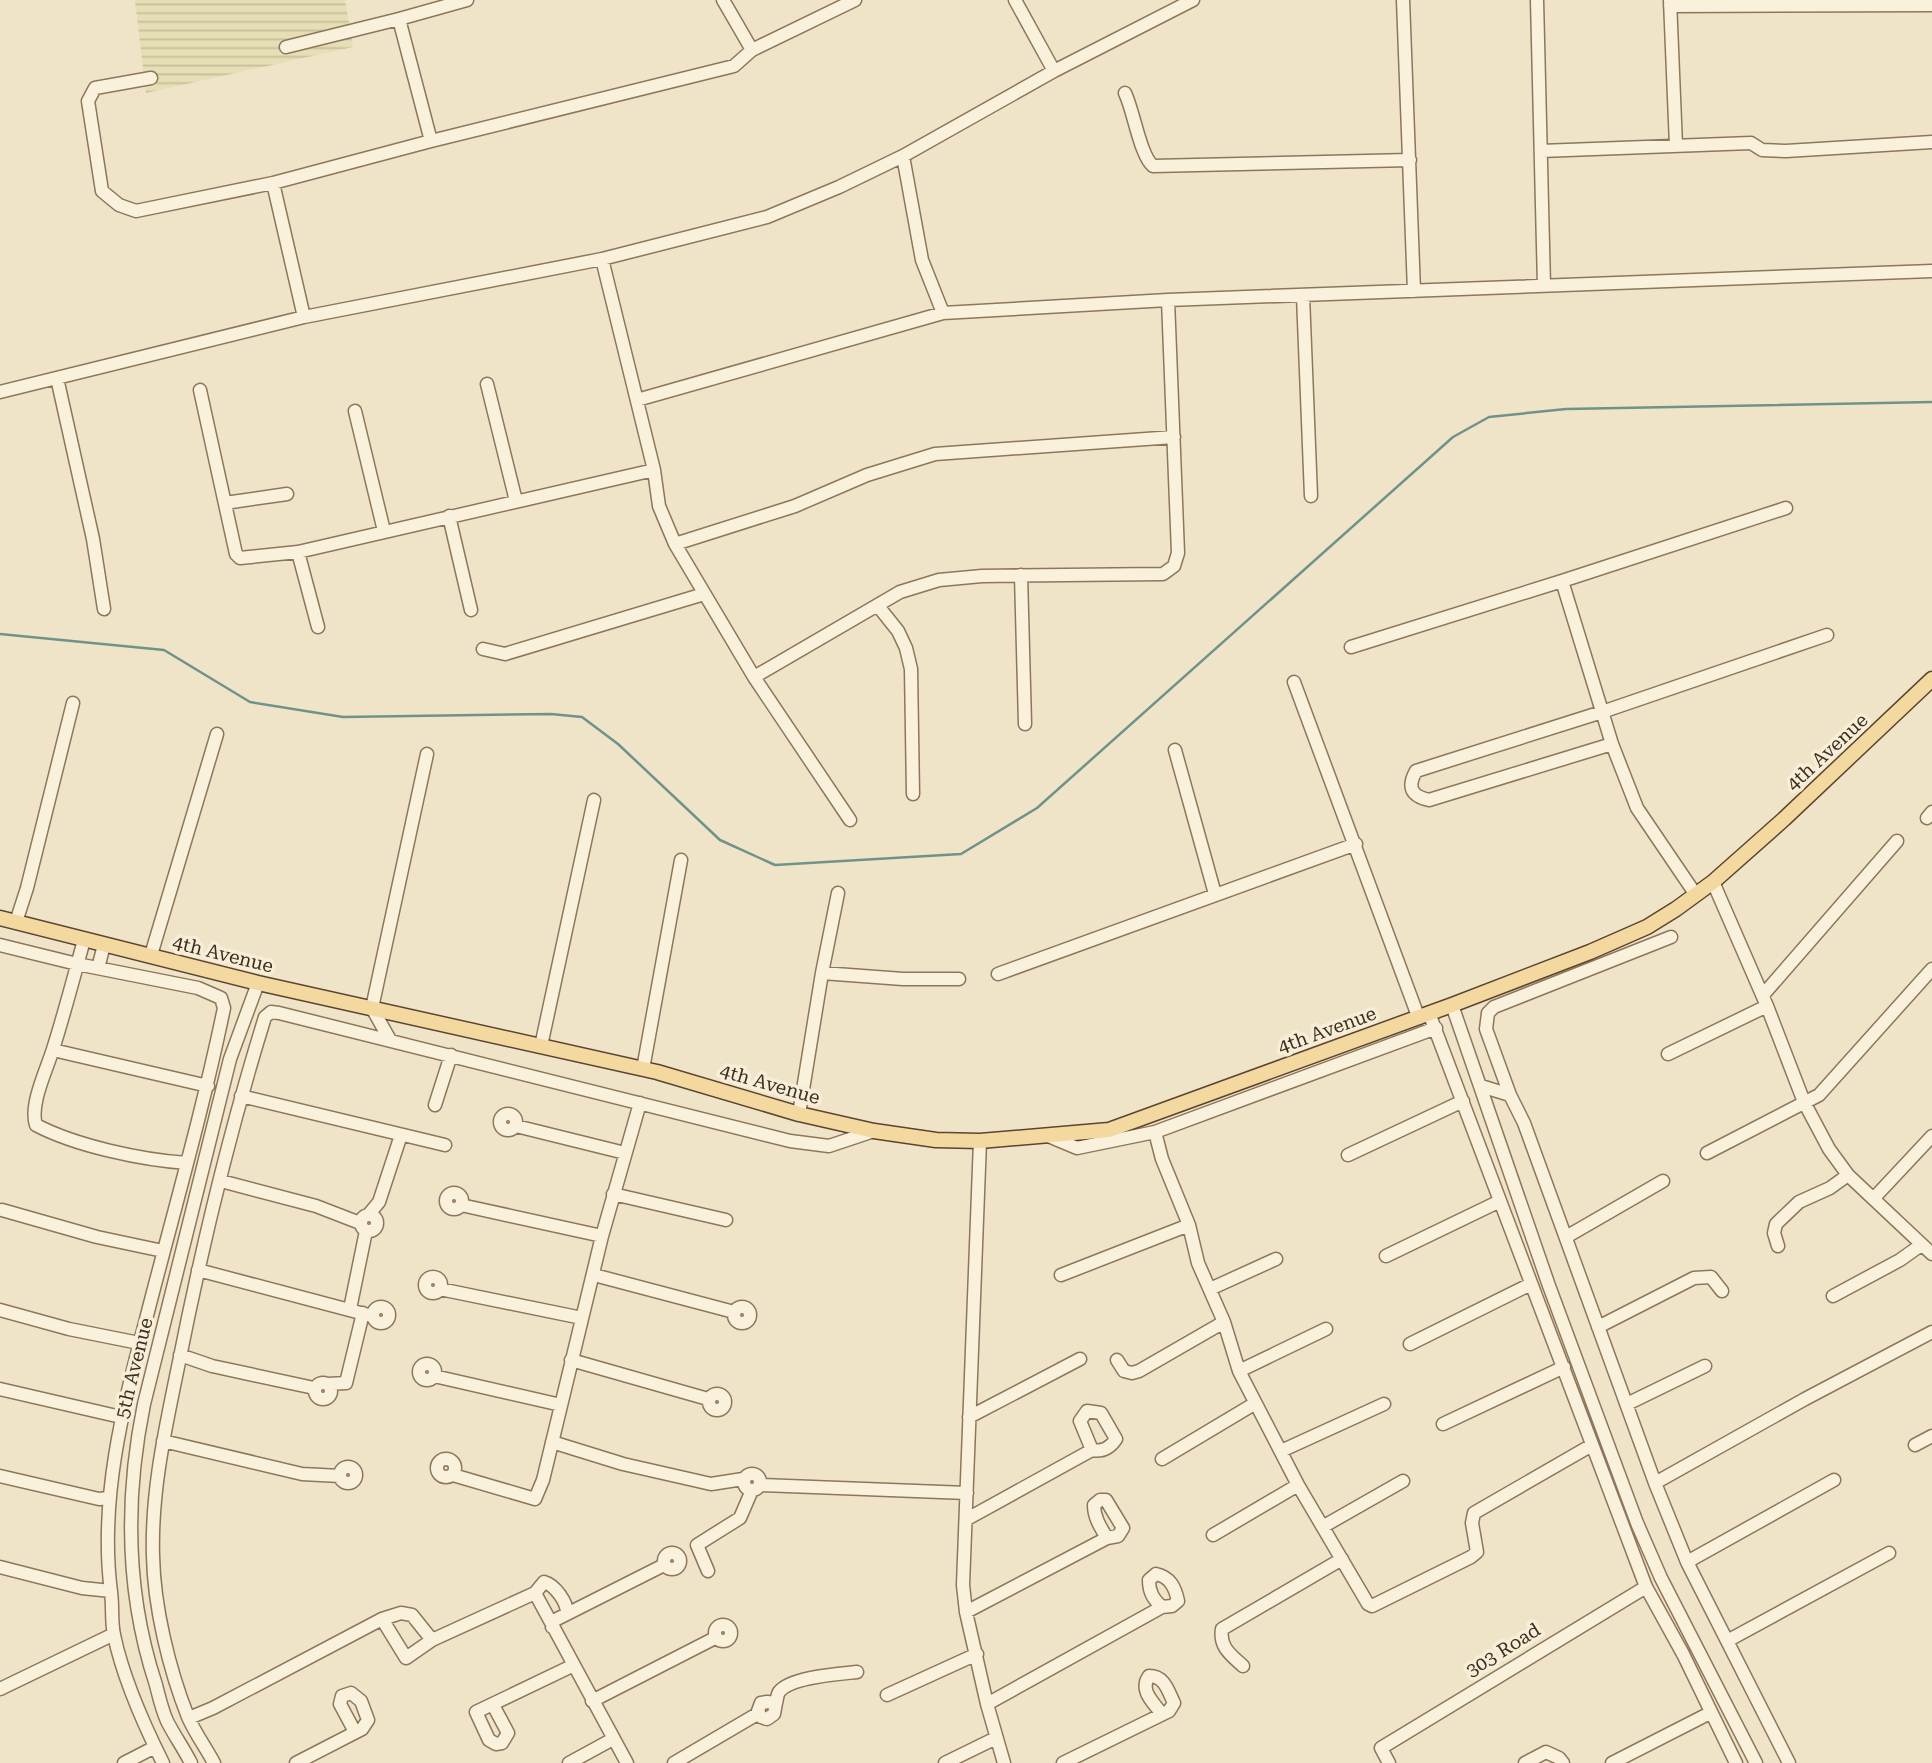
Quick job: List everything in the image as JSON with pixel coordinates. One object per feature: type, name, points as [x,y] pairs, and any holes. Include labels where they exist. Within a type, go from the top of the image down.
[{"type":"main road","name":"4th Avenue","points":[[0,918],[258,983],[643,1069],[799,1114],[874,1131],[936,1140],[980,1141],[1109,1130],[1452,1005],[1635,932],[1676,909],[1713,882],[1932,679]]},
{"type":"street","points":[[286,47],[467,0]]},
{"type":"street","points":[[723,0],[752,50]]},
{"type":"street","points":[[151,78],[95,88],[88,101],[102,191],[119,205],[136,211],[272,184],[431,141],[734,66],[752,50],[855,0]]},
{"type":"street","points":[[1015,0],[1054,71]]},
{"type":"street","points":[[0,392],[304,317],[602,259],[767,217],[839,187],[902,156],[1054,71],[1193,0]]},
{"type":"street","points":[[1404,0],[1414,291]]},
{"type":"street","points":[[1537,0],[1544,286]]},
{"type":"street","points":[[1676,146],[1670,3],[1932,5]]},
{"type":"street","points":[[399,19],[431,141]]},
{"type":"street","points":[[1125,93],[1136,121],[1146,160],[1153,166],[1409,160]]},
{"type":"street","points":[[1541,151],[1751,143],[1762,150],[1786,151],[1932,142]]},
{"type":"street","points":[[902,156],[922,260],[943,313]]},
{"type":"street","points":[[272,184],[304,317]]},
{"type":"street","points":[[602,259],[654,470],[659,506],[675,544],[754,677],[850,820]]},
{"type":"street","points":[[637,400],[943,313],[1168,300],[1932,271]]},
{"type":"street","points":[[1303,296],[1311,496]]},
{"type":"street","points":[[754,677],[900,592],[939,580],[1021,575],[1163,574],[1174,566],[1178,553],[1168,300]]},
{"type":"street","points":[[57,378],[93,539],[104,609]]},
{"type":"street","points":[[487,384],[516,501]]},
{"type":"street","points":[[200,390],[236,554],[240,558],[298,552],[654,470]]},
{"type":"street","points":[[355,411],[384,531]]},
{"type":"street","points":[[675,544],[795,506],[867,475],[935,454],[1174,437]]},
{"type":"street","points":[[225,503],[287,494]]},
{"type":"street","points":[[1352,647],[1786,508]]},
{"type":"street","points":[[449,516],[471,610]]},
{"type":"street","points":[[298,552],[318,627]]},
{"type":"street","points":[[1021,575],[1025,724]]},
{"type":"street","points":[[1562,581],[1612,744],[1637,808],[1696,895]]},
{"type":"street","points":[[483,649],[505,654],[704,594]]},
{"type":"street","points":[[878,606],[898,631],[911,669],[913,794]]},
{"type":"street","points":[[1612,744],[1429,800],[1418,798],[1412,792],[1411,780],[1416,771],[1602,712],[1827,635]]},
{"type":"street","points":[[1294,682],[1423,1014],[1436,1028],[1646,1587],[1683,1654],[1736,1763]]},
{"type":"street","points":[[16,922],[73,703]]},
{"type":"street","points":[[151,955],[217,734]]},
{"type":"street","points":[[1175,750],[1215,894]]},
{"type":"street","points":[[390,1040],[372,1008],[427,754]]},
{"type":"street","points":[[541,1046],[594,800]]},
{"type":"street","points":[[1668,1054],[1765,1001],[1897,841]]},
{"type":"street","points":[[998,974],[1356,844]]},
{"type":"street","points":[[643,1069],[681,860]]},
{"type":"street","points":[[1713,882],[1765,1001],[1804,1102],[1829,1149],[1848,1174],[1932,1254]]},
{"type":"street","points":[[799,1114],[838,893]]},
{"type":"street","points":[[1671,937],[1504,1003],[1488,1013],[1486,1029],[1510,1095],[1524,1123],[1655,1483],[1687,1562],[1789,1763]]},
{"type":"street","points":[[84,940],[45,1071],[34,1117],[36,1125],[47,1131],[111,1149],[148,1158],[187,1163]]},
{"type":"street","points":[[0,944],[78,964],[198,988],[221,998],[223,1008],[208,1086],[121,1417],[108,1498],[107,1575],[114,1634],[131,1688],[163,1763]]},
{"type":"street","points":[[98,968],[104,945]]},
{"type":"street","points":[[154,979],[176,962]]},
{"type":"street","points":[[1707,1153],[1819,1095],[1932,969]]},
{"type":"street","points":[[822,973],[903,979],[960,979]]},
{"type":"street","name":"5th Avenue","points":[[191,1763],[168,1722],[149,1665],[135,1599],[130,1506],[144,1404],[230,1059],[258,983]]},
{"type":"street","points":[[1452,1005],[1552,1294],[1637,1523],[1661,1578],[1756,1763]]},
{"type":"street","points":[[214,1763],[189,1718],[159,1615],[153,1558],[153,1508],[163,1441],[198,1270],[241,1094],[265,1017],[271,1012],[811,1145],[836,1145],[874,1131]]},
{"type":"street","points":[[1046,1135],[1077,1148],[1155,1132],[1436,1028]]},
{"type":"street","points":[[53,1050],[208,1086]]},
{"type":"street","points":[[435,1105],[451,1055]]},
{"type":"street","points":[[230,1059],[241,1094]]},
{"type":"street","points":[[1481,1086],[1510,1095]]},
{"type":"street","points":[[241,1094],[445,1145]]},
{"type":"street","points":[[196,1130],[204,1113],[222,1097]]},
{"type":"street","points":[[1348,1155],[1463,1101]]},
{"type":"street","points":[[453,1475],[535,1499],[543,1480],[602,1236],[640,1103]]},
{"type":"street","points":[[516,1126],[625,1153]]},
{"type":"street","points":[[1155,1132],[1162,1159],[1189,1225],[1198,1263],[1224,1322],[1239,1371],[1254,1404],[1364,1600],[1372,1606],[1471,1557],[1477,1552],[1472,1524],[1474,1513],[1592,1445]]},
{"type":"street","points":[[349,1309],[365,1223],[379,1202],[401,1135]]},
{"type":"street","points":[[1874,1198],[1932,1136]]},
{"type":"street","points":[[980,1141],[963,1585],[966,1612],[987,1704],[1004,1763]]},
{"type":"street","points":[[1778,1246],[1774,1233],[1776,1224],[1799,1202],[1830,1188],[1848,1174]]},
{"type":"street","points":[[221,1181],[316,1206],[365,1223]]},
{"type":"street","points":[[1566,1237],[1663,1181]]},
{"type":"street","points":[[613,1194],[726,1220]]},
{"type":"street","points":[[1387,1256],[1500,1201]]},
{"type":"street","points":[[461,1205],[602,1236]]},
{"type":"street","points":[[2,1210],[97,1237],[163,1251]]},
{"type":"street","points":[[1061,1275],[1189,1225]]},
{"type":"street","points":[[1832,1296],[1900,1260],[1921,1245]]},
{"type":"street","points":[[1210,1289],[1276,1259]]},
{"type":"street","points":[[180,1355],[212,1366],[314,1388],[323,1382],[346,1383],[368,1315],[198,1270]]},
{"type":"street","points":[[594,1275],[734,1312]]},
{"type":"street","points":[[1598,1327],[1694,1278],[1711,1277],[1722,1291]]},
{"type":"street","points":[[1410,1344],[1531,1284]]},
{"type":"street","points":[[440,1289],[582,1318]]},
{"type":"street","points":[[0,1310],[69,1329],[139,1343]]},
{"type":"street","points":[[1117,1360],[1124,1371],[1139,1371],[1224,1322]]},
{"type":"street","points":[[1239,1371],[1325,1329]]},
{"type":"street","points":[[1655,1483],[1932,1332]]},
{"type":"street","points":[[969,1417],[1080,1359]]},
{"type":"street","points":[[571,1360],[708,1399]]},
{"type":"street","points":[[1627,1404],[1705,1366]]},
{"type":"street","points":[[1443,1424],[1564,1367]]},
{"type":"street","points":[[434,1376],[561,1405]]},
{"type":"street","points":[[0,1389],[121,1417]]},
{"type":"street","points":[[1162,1459],[1254,1404]]},
{"type":"street","points":[[1281,1451],[1384,1404]]},
{"type":"street","points":[[1914,1445],[1932,1436]]},
{"type":"street","points":[[163,1441],[302,1474],[340,1476]]},
{"type":"street","points":[[552,1442],[623,1464],[711,1484],[757,1475],[761,1481],[740,1518],[697,1545],[708,1571]]},
{"type":"street","points":[[967,1519],[1092,1450]]},
{"type":"street","points":[[0,1476],[99,1499],[108,1498]]},
{"type":"street","points":[[1687,1562],[1834,1480]]},
{"type":"street","points":[[1324,1526],[1403,1481]]},
{"type":"street","points":[[1213,1535],[1298,1485]]},
{"type":"street","points":[[756,1488],[967,1493]]},
{"type":"street","points":[[966,1612],[1107,1538]]},
{"type":"street","points":[[1727,1642],[1889,1552]]},
{"type":"street","points":[[1243,1667],[1224,1649],[1220,1638],[1222,1629],[1342,1559]]},
{"type":"street","points":[[552,1627],[555,1620],[567,1613],[664,1565]]},
{"type":"street","points":[[0,1567],[82,1588],[111,1591]]},
{"type":"street","points":[[382,1619],[406,1658],[432,1640],[534,1593],[544,1582],[551,1584],[567,1607],[567,1613]]},
{"type":"street","name":"303 Road","points":[[1389,1763],[1381,1748],[1646,1587]]},
{"type":"street","points":[[534,1593],[627,1763]]},
{"type":"street","points":[[987,1704],[1162,1607]]},
{"type":"street","points":[[189,1718],[382,1619],[401,1614],[412,1615],[432,1640]]},
{"type":"street","points":[[0,1689],[114,1634]]},
{"type":"street","points":[[592,1701],[715,1638]]},
{"type":"street","points":[[887,1695],[977,1654]]},
{"type":"street","points":[[493,1704],[574,1665]]},
{"type":"street","points":[[674,1763],[759,1713],[758,1707],[761,1703],[776,1703],[781,1690],[804,1679],[857,1672]]},
{"type":"street","points":[[1063,1763],[1161,1713]]},
{"type":"street","points":[[1612,1763],[1710,1713]]},
{"type":"street","points":[[296,1763],[355,1732]]},
{"type":"street","points":[[944,1763],[996,1738]]},
{"type":"street","points":[[569,1763],[613,1739]]},
{"type":"street","points":[[124,1763],[155,1747]]},
{"type":"street","points":[[1525,1763],[1539,1760],[1546,1752],[1553,1754],[1563,1763]]},
{"type":"shaded area","points":[[135,0],[345,0],[353,47],[146,93]]},
{"type":"waterway","points":[[0,634],[164,650],[250,702],[343,717],[551,714],[582,717],[618,744],[720,840],[775,865],[961,854],[1037,808],[1453,437],[1489,417],[1566,409],[1932,402]]}]
